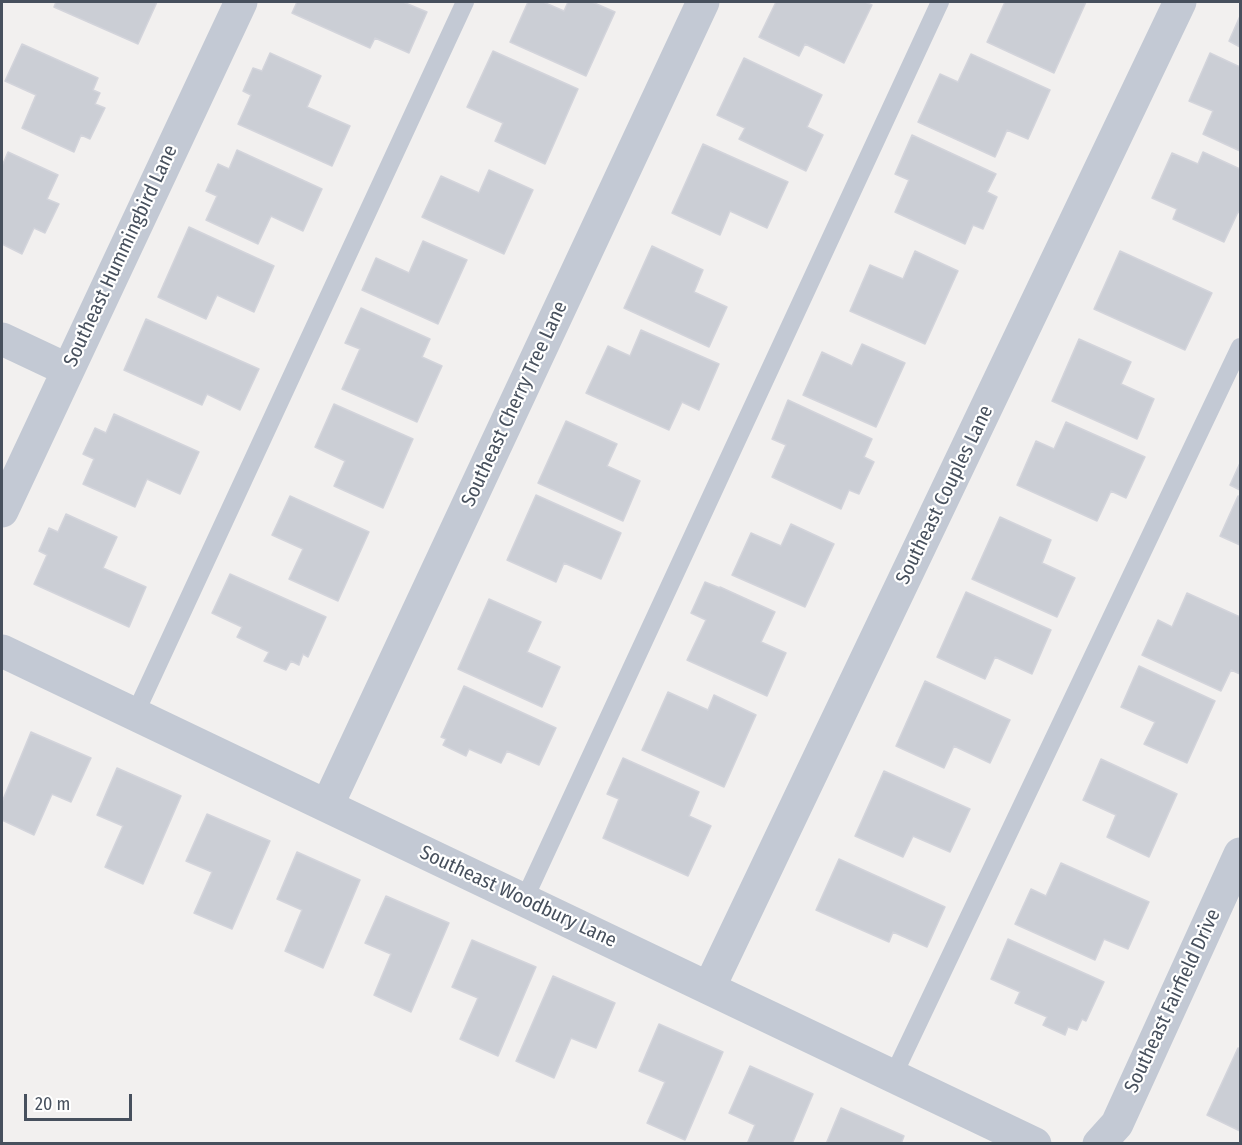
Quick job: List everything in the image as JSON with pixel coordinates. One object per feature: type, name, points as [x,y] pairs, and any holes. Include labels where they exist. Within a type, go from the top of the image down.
[{"type":"street","name":"Southeast Hummingbird Lane","points":[[2,511],[241,2]]},
{"type":"street","name":"Southeast Cherry Tree Lane","points":[[327,806],[703,2]]},
{"type":"street","name":"Southeast Couples Lane","points":[[709,988],[1180,2]]},
{"type":"street","points":[[2,339],[68,370]]},
{"type":"street","name":"Southeast Woodbury Lane","points":[[2,651],[1035,1143]]},
{"type":"street","name":"Southeast Fairfield Drive","points":[[1099,1143],[1117,1124],[1240,854]]},
{"type":"lane","points":[[135,714],[465,2]]},
{"type":"lane","points":[[524,900],[940,2]]},
{"type":"lane","points":[[893,1076],[1240,347]]},
{"type":"building","points":[[56,2],[157,2],[138,44],[54,7]]},
{"type":"building","points":[[297,2],[403,2],[427,12],[409,53],[375,38],[370,48],[292,13]]},
{"type":"building","points":[[528,2],[543,2],[564,11],[568,2],[592,2],[615,12],[586,76],[510,42]]},
{"type":"building","points":[[776,2],[865,2],[872,5],[844,63],[805,44],[799,56],[759,37]]},
{"type":"building","points":[[1005,2],[1086,2],[1054,73],[987,42]]},
{"type":"building","points":[[1240,16],[1240,47],[1229,41]]},
{"type":"building","points":[[22,44],[98,78],[93,90],[100,93],[95,104],[105,108],[90,139],[81,135],[74,152],[22,128],[36,95],[5,81]]},
{"type":"building","points":[[493,51],[578,89],[545,164],[495,141],[503,123],[467,107]]},
{"type":"building","points":[[270,53],[321,76],[307,107],[350,126],[332,166],[238,124],[251,95],[243,91],[253,68],[262,71]]},
{"type":"building","points":[[1210,53],[1240,67],[1240,151],[1203,134],[1213,111],[1189,101]]},
{"type":"building","points":[[971,54],[1050,90],[1028,139],[1007,130],[995,157],[918,122],[940,74],[958,82]]},
{"type":"building","points":[[744,58],[822,95],[807,127],[823,135],[806,171],[739,139],[745,128],[717,115]]},
{"type":"building","points":[[912,135],[996,174],[987,192],[997,197],[983,229],[973,225],[965,244],[895,212],[909,180],[895,174]]},
{"type":"building","points":[[703,144],[788,182],[767,228],[730,211],[720,235],[672,213]]},
{"type":"building","points":[[237,150],[322,189],[303,231],[271,216],[258,244],[206,220],[217,196],[206,191],[218,164],[229,169]]},
{"type":"building","points":[[8,152],[58,175],[47,199],[59,204],[45,233],[34,228],[22,254],[2,244],[2,166]]},
{"type":"building","points":[[1203,152],[1240,169],[1240,213],[1238,212],[1224,242],[1173,219],[1177,209],[1152,198],[1172,153],[1198,164]]},
{"type":"building","points":[[489,170],[533,190],[504,254],[422,217],[441,176],[479,193]]},
{"type":"building","points":[[189,227],[274,266],[254,312],[217,295],[206,319],[158,297]]},
{"type":"building","points":[[423,241],[467,260],[438,324],[362,290],[376,258],[409,273]]},
{"type":"building","points":[[652,246],[703,270],[694,292],[727,307],[709,347],[624,308]]},
{"type":"building","points":[[915,251],[958,271],[925,344],[850,311],[870,265],[903,279]]},
{"type":"building","points":[[1120,251],[1212,293],[1185,350],[1094,309]]},
{"type":"building","points":[[361,308],[430,339],[422,357],[442,366],[417,422],[342,389],[360,349],[345,343]]},
{"type":"building","points":[[146,319],[259,369],[240,410],[207,394],[202,405],[124,370]]},
{"type":"building","points":[[641,330],[719,364],[699,410],[682,402],[669,430],[586,393],[608,346],[630,356]]},
{"type":"building","points":[[1079,339],[1131,362],[1121,384],[1154,399],[1137,439],[1052,401]]},
{"type":"building","points":[[862,344],[905,363],[876,427],[803,395],[822,352],[852,366]]},
{"type":"building","points":[[788,400],[872,439],[864,457],[874,462],[859,494],[849,490],[841,509],[772,477],[786,445],[772,439]]},
{"type":"building","points":[[334,404],[413,439],[383,508],[334,486],[345,461],[315,447]]},
{"type":"building","points":[[114,414],[199,452],[180,494],[147,479],[135,507],[83,484],[94,459],[83,454],[95,428],[106,433]]},
{"type":"building","points":[[566,421],[617,444],[607,466],[640,481],[623,521],[538,483]]},
{"type":"building","points":[[1066,422],[1145,457],[1126,498],[1111,491],[1097,521],[1017,485],[1036,441],[1054,449]]},
{"type":"building","points":[[1240,463],[1240,490],[1230,485]]},
{"type":"building","points":[[536,495],[621,533],[601,579],[564,563],[556,582],[507,560]]},
{"type":"building","points":[[290,496],[369,532],[338,601],[289,579],[303,549],[272,535]]},
{"type":"building","points":[[1238,496],[1240,497],[1240,545],[1220,536]]},
{"type":"building","points":[[66,514],[117,537],[103,568],[146,587],[129,627],[34,584],[47,555],[39,551],[49,528],[58,532]]},
{"type":"building","points":[[1000,517],[1051,540],[1042,563],[1075,578],[1057,617],[972,579]]},
{"type":"building","points":[[791,524],[834,544],[805,607],[732,575],[751,533],[781,546]]},
{"type":"building","points":[[230,574],[326,617],[308,657],[303,654],[299,665],[291,661],[286,670],[264,661],[269,652],[237,637],[242,627],[212,613]]},
{"type":"building","points":[[705,582],[775,612],[761,642],[786,653],[767,696],[687,660],[706,620],[691,613]]},
{"type":"building","points":[[966,592],[1051,630],[1032,674],[995,657],[985,679],[937,657]]},
{"type":"building","points":[[1187,593],[1240,617],[1240,674],[1231,670],[1221,691],[1142,655],[1158,620],[1172,627]]},
{"type":"building","points":[[489,599],[541,622],[527,652],[560,667],[542,707],[458,669]]},
{"type":"building","points":[[1139,666],[1215,701],[1187,763],[1144,744],[1155,722],[1121,707]]},
{"type":"building","points":[[925,681],[1010,720],[990,763],[954,746],[944,768],[896,746]]},
{"type":"building","points":[[464,686],[556,728],[539,765],[507,751],[501,763],[469,749],[466,756],[443,745],[446,739],[441,737]]},
{"type":"building","points":[[668,692],[708,710],[714,695],[756,715],[724,787],[642,750]]},
{"type":"building","points":[[31,732],[91,758],[71,802],[52,794],[34,835],[2,820],[2,802]]},
{"type":"building","points":[[623,758],[699,792],[689,816],[711,826],[688,876],[603,838],[619,799],[607,794]]},
{"type":"building","points":[[1101,759],[1177,794],[1149,857],[1107,837],[1116,815],[1083,800]]},
{"type":"building","points":[[117,768],[181,796],[143,884],[105,867],[123,826],[97,815]]},
{"type":"building","points":[[884,771],[970,809],[950,852],[913,836],[903,857],[855,836]]},
{"type":"building","points":[[207,814],[270,841],[232,929],[194,913],[212,872],[186,861]]},
{"type":"building","points":[[297,852],[360,880],[323,968],[285,951],[302,910],[277,899]]},
{"type":"building","points":[[839,859],[945,907],[927,947],[893,932],[889,942],[816,910]]},
{"type":"building","points":[[1061,863],[1149,902],[1128,949],[1104,939],[1095,960],[1015,924],[1031,889],[1046,896]]},
{"type":"building","points":[[386,896],[449,923],[411,1012],[374,995],[391,954],[365,943]]},
{"type":"building","points":[[1008,939],[1104,982],[1086,1021],[1082,1019],[1077,1030],[1068,1027],[1065,1035],[1043,1025],[1047,1017],[1015,1003],[1020,992],[991,979]]},
{"type":"building","points":[[472,940],[536,967],[498,1056],[460,1039],[478,998],[452,987]]},
{"type":"building","points":[[553,976],[615,1003],[596,1048],[571,1038],[554,1078],[516,1061]]},
{"type":"building","points":[[659,1024],[723,1052],[685,1140],[647,1123],[665,1082],[639,1071]]},
{"type":"building","points":[[1238,1048],[1240,1049],[1240,1131],[1207,1115]]},
{"type":"building","points":[[750,1066],[813,1094],[792,1144],[747,1144],[755,1125],[729,1113]]},
{"type":"building","points":[[841,1108],[904,1136],[901,1144],[826,1144]]}]
